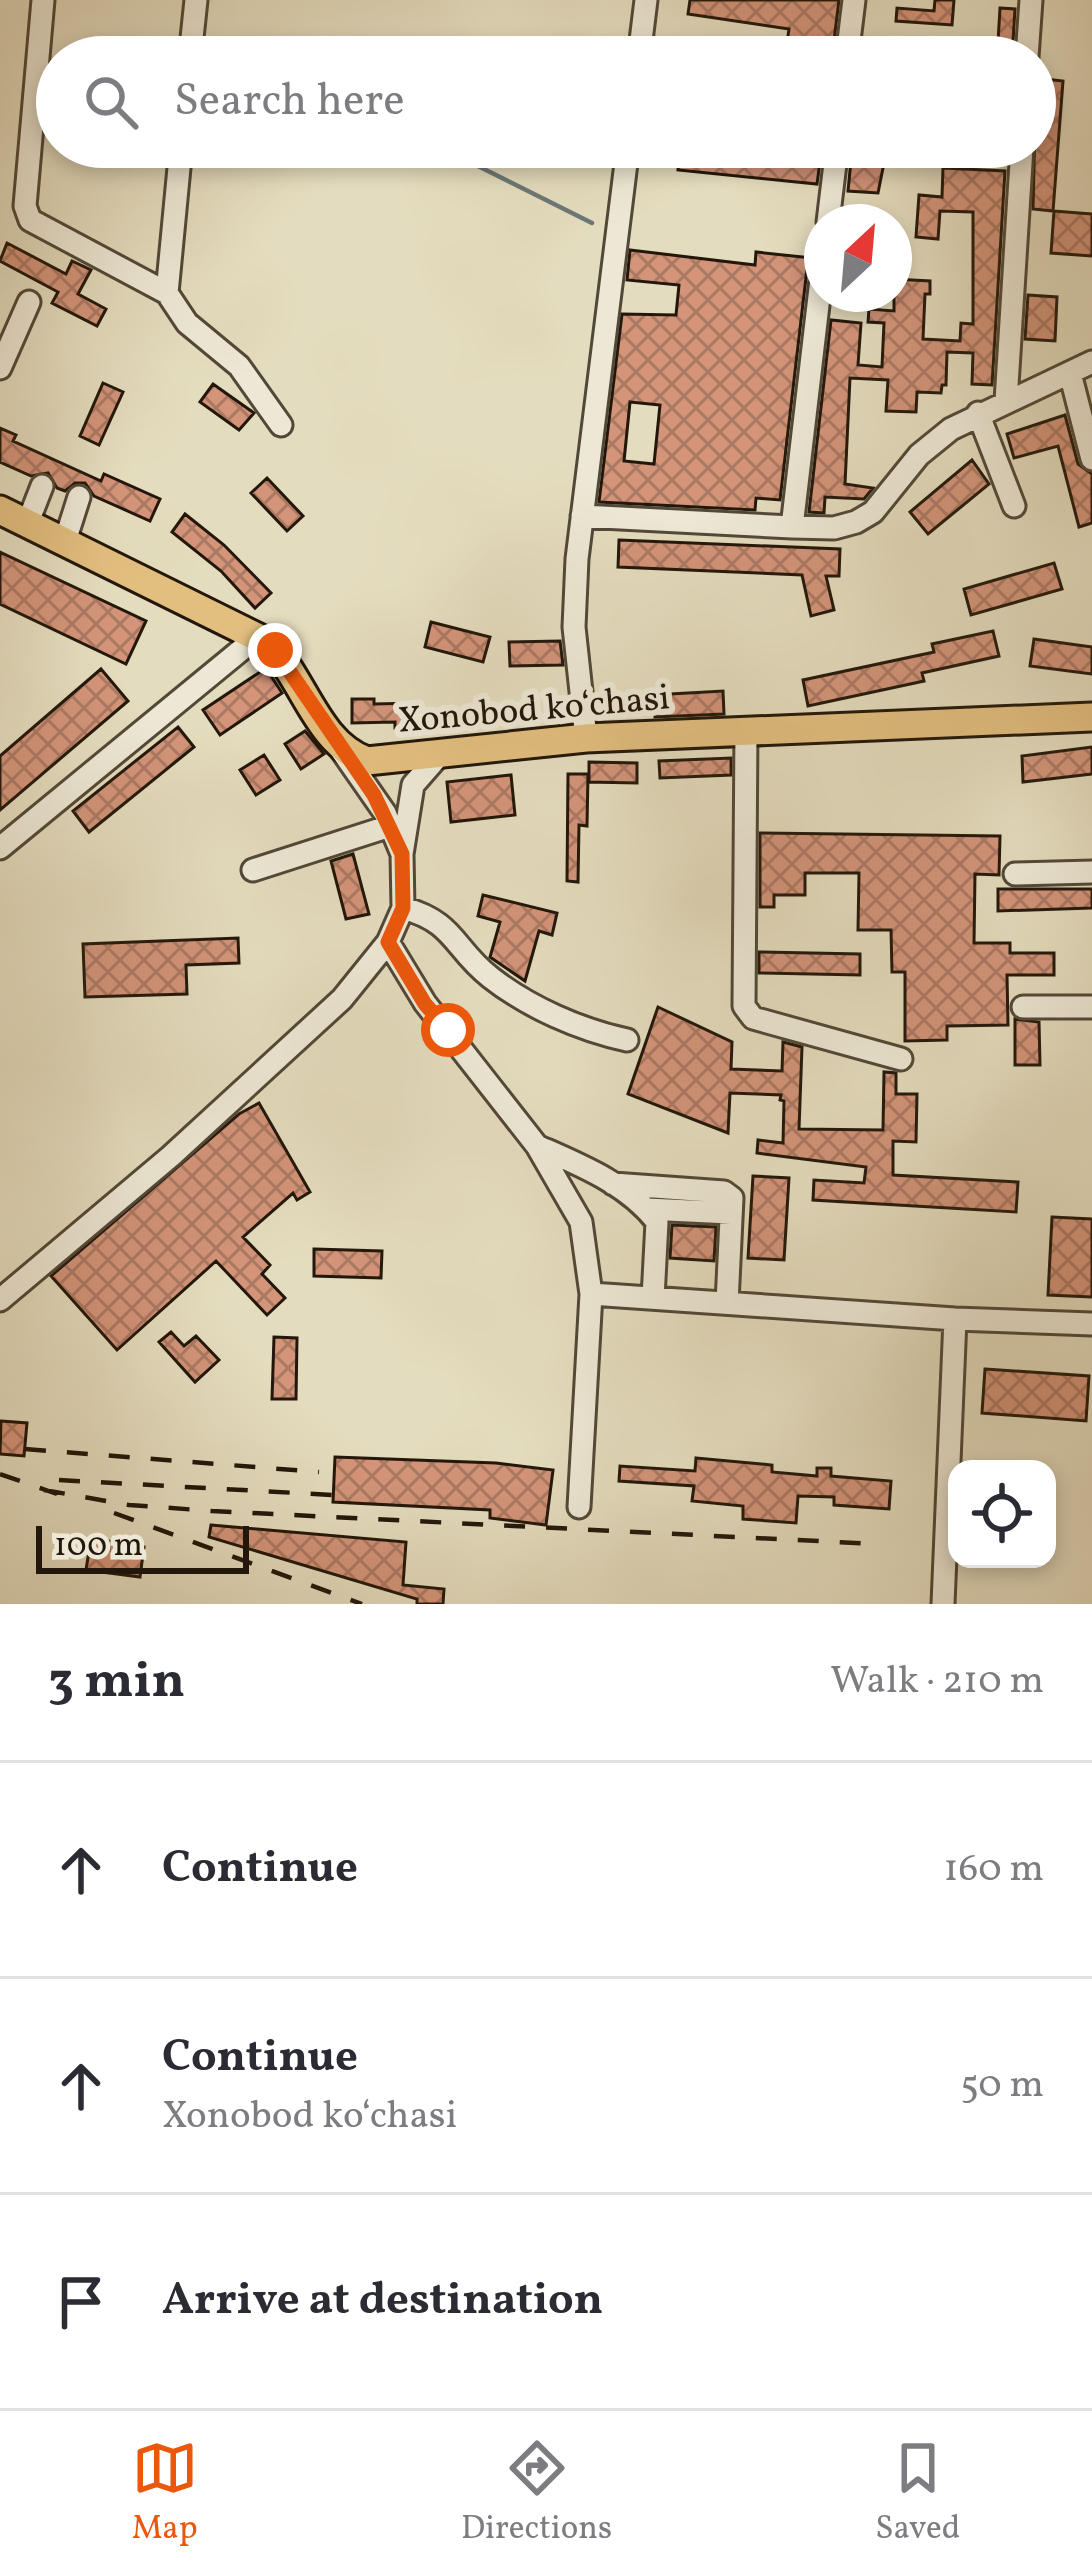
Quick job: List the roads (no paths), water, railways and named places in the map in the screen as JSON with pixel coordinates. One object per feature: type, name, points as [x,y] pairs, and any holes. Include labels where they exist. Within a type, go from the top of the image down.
[{"type":"main road","points":[[0,510],[258,636],[282,659],[332,737]]},
{"type":"main road","name":"Xonobod koʻchasi","points":[[332,737],[367,761],[586,738],[1092,717]]},
{"type":"street","points":[[40,36],[43,0]]},
{"type":"street","points":[[192,36],[196,0]]},
{"type":"street","points":[[642,36],[646,0]]},
{"type":"street","points":[[850,36],[854,0]]},
{"type":"street","points":[[1028,36],[1030,0]]},
{"type":"street","points":[[36,94],[27,216],[167,293],[187,322],[239,366],[280,425]]},
{"type":"street","points":[[167,293],[179,168]]},
{"type":"street","points":[[586,738],[574,627],[625,168]]},
{"type":"street","points":[[830,204],[834,168]]},
{"type":"street","points":[[1006,401],[1021,168]]},
{"type":"street","points":[[0,368],[29,302]]},
{"type":"street","points":[[792,527],[817,312]]},
{"type":"street","points":[[583,516],[834,528],[873,512],[919,455],[978,413],[1092,362]]},
{"type":"street","points":[[1070,373],[1092,459]]},
{"type":"street","points":[[978,413],[1015,506]]},
{"type":"street","points":[[28,522],[42,486]]},
{"type":"street","points":[[65,541],[79,496]]},
{"type":"street","points":[[0,848],[258,636]]},
{"type":"street","points":[[746,729],[744,1006],[753,1018],[901,1059]]},
{"type":"street","points":[[332,737],[374,795],[402,854]]},
{"type":"street","points":[[0,1300],[171,1156],[342,999],[388,942],[403,908],[402,854],[413,785],[440,753]]},
{"type":"street","points":[[253,870],[390,826]]},
{"type":"street","points":[[1015,874],[1092,872]]},
{"type":"street","points":[[403,908],[430,915],[488,975],[522,998],[600,1034],[627,1040]]},
{"type":"street","points":[[388,942],[425,1004],[537,1146],[581,1222],[591,1294],[579,1508]]},
{"type":"street","points":[[1023,1006],[1092,1007]]},
{"type":"street","points":[[537,1146],[599,1173],[657,1222],[653,1298]]},
{"type":"street","points":[[613,1184],[724,1192],[732,1198],[727,1303]]},
{"type":"street","points":[[647,1209],[731,1213]]},
{"type":"street","points":[[591,1294],[1092,1324]]},
{"type":"street","points":[[943,1604],[955,1319]]},
{"type":"waterway","points":[[482,168],[592,223]]},
{"type":"railway","points":[[25,1449],[319,1472]]},
{"type":"railway","points":[[0,1474],[57,1494]]},
{"type":"railway","points":[[59,1480],[333,1495]]},
{"type":"railway","points":[[44,1490],[129,1505],[212,1511],[877,1544]]},
{"type":"railway","points":[[114,1513],[362,1604]]}]
